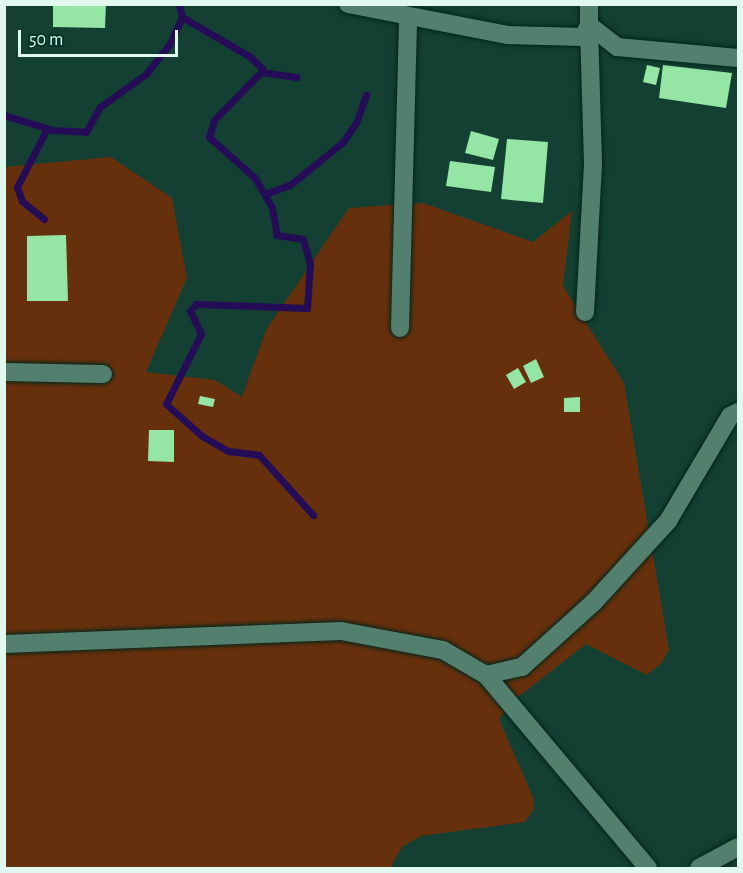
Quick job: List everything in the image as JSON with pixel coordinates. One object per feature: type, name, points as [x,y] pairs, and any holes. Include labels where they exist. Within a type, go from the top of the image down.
[{"type":"street","points":[[348,4],[507,34],[582,37],[589,25]]},
{"type":"street","points":[[585,312],[593,163],[589,4]]},
{"type":"street","points":[[400,328],[408,16]]},
{"type":"street","points":[[589,25],[616,47],[738,58]]},
{"type":"street","points":[[4,372],[103,374]]},
{"type":"street","points":[[486,675],[522,667],[594,602],[668,521],[730,417],[738,412]]},
{"type":"street","points":[[4,644],[341,631],[443,650],[486,675],[648,868]]},
{"type":"street","points":[[699,868],[738,847]]},
{"type":"shaded area","points":[[111,157],[172,198],[187,278],[146,372],[215,380],[242,397],[266,330],[349,208],[423,203],[533,242],[572,211],[563,286],[624,383],[669,650],[661,664],[647,675],[586,644],[517,698],[499,719],[533,797],[534,809],[525,822],[421,836],[402,847],[390,868],[5,868],[5,167]]},
{"type":"building","points":[[53,4],[106,4],[105,28],[53,27]]},
{"type":"building","points":[[647,65],[660,68],[656,85],[643,82]]},
{"type":"building","points":[[663,65],[732,73],[726,108],[659,98]]},
{"type":"building","points":[[471,131],[499,139],[493,160],[465,153]]},
{"type":"building","points":[[507,139],[548,142],[543,203],[501,199]]},
{"type":"building","points":[[450,161],[495,167],[491,192],[446,186]]},
{"type":"building","points":[[66,235],[68,301],[27,301],[27,236]]},
{"type":"building","points":[[536,359],[544,377],[531,383],[523,366]]},
{"type":"building","points":[[518,368],[526,382],[514,389],[506,375]]},
{"type":"building","points":[[200,396],[215,399],[213,407],[198,404]]},
{"type":"building","points":[[580,397],[580,412],[564,412],[564,398]]},
{"type":"building","points":[[149,430],[174,430],[174,462],[148,461]]},
{"type":"waterway","points":[[4,115],[52,130],[86,132],[100,107],[146,74],[169,45],[182,17],[179,4]]},
{"type":"waterway","points":[[182,17],[249,56],[262,68],[261,72]]},
{"type":"waterway","points":[[261,72],[214,120],[209,137],[255,178],[272,208],[277,235],[303,239],[310,264],[307,308],[196,304],[190,311],[201,334],[166,404],[202,436],[228,451],[259,455],[313,515]]},
{"type":"waterway","points":[[261,72],[297,77]]},
{"type":"waterway","points":[[265,194],[290,185],[343,142],[356,123],[366,95]]},
{"type":"waterway","points":[[44,219],[22,201],[17,187],[47,129]]}]
